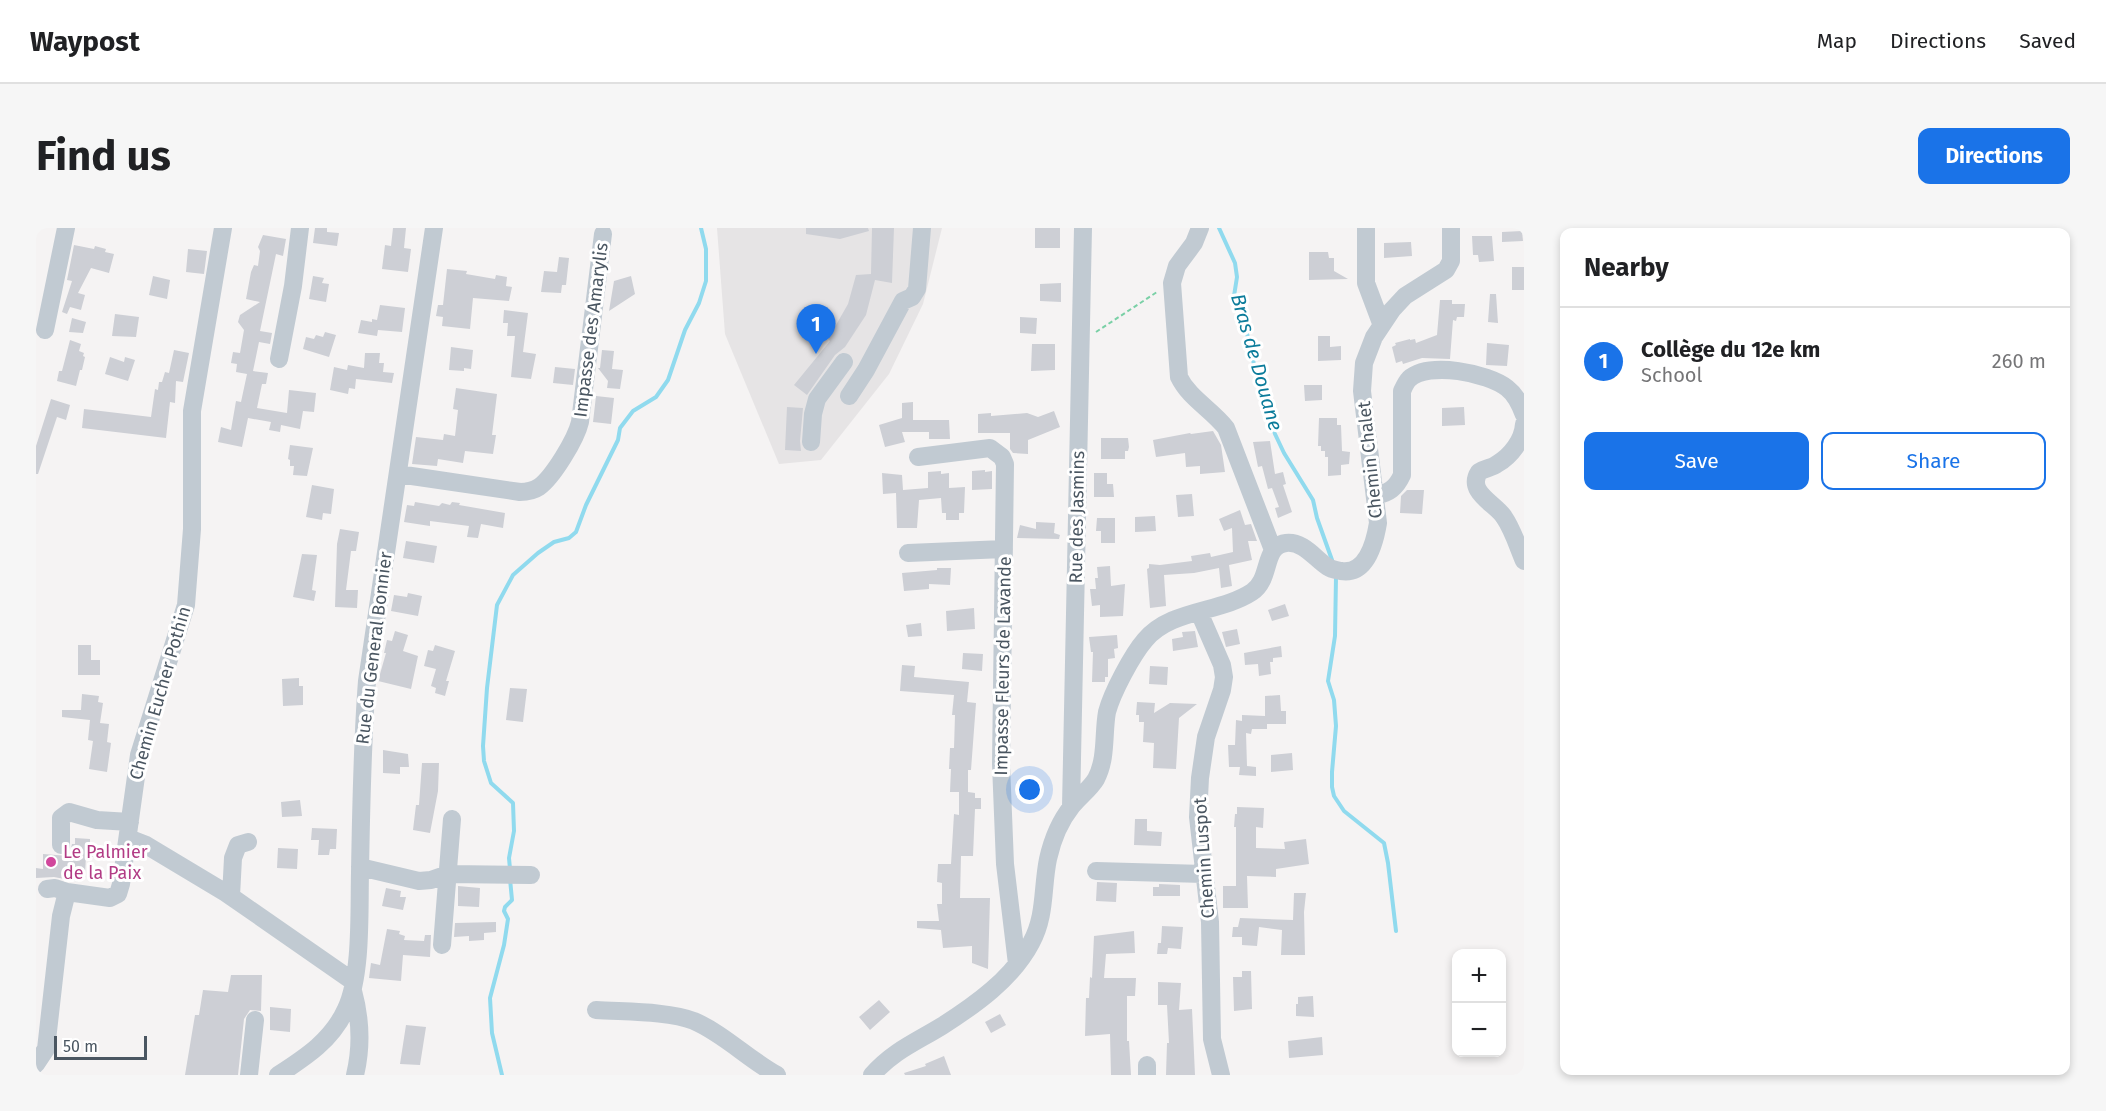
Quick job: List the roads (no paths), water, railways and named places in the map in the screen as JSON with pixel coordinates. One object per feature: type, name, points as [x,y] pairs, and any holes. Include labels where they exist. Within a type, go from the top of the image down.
[{"type":"street","points":[[45,330],[66,228]]},
{"type":"street","name":"Chemin Eucher Pothin","points":[[67,892],[110,898],[118,894],[121,884],[139,755],[186,605],[192,529],[192,411],[223,228]]},
{"type":"street","points":[[279,358],[300,228]]},
{"type":"street","name":"Rue du General Bonnier","points":[[278,1075],[309,1055],[337,1026],[353,987],[358,939],[361,750],[367,681],[434,228]]},
{"type":"street","points":[[811,442],[813,414],[817,399],[841,367],[853,390],[903,301],[912,297],[917,289],[922,228]]},
{"type":"street","name":"Rue des Jasmins","points":[[1071,807],[1083,228]]},
{"type":"street","points":[[872,1075],[886,1059],[978,1002],[1017,964],[1031,944],[1044,906],[1048,860],[1059,826],[1071,807],[1096,780],[1102,761],[1107,711],[1118,684],[1144,641],[1151,633],[1173,621],[1253,592],[1265,578],[1273,550],[1226,428],[1192,396],[1179,377],[1172,283],[1177,266],[1194,243],[1200,228]]},
{"type":"street","points":[[1366,228],[1365,283],[1381,323]]},
{"type":"street","name":"Chemin Chalet","points":[[1273,550],[1285,543],[1296,544],[1306,549],[1330,569],[1347,572],[1358,567],[1368,557],[1375,542],[1378,523],[1362,391],[1364,363],[1381,323],[1405,296],[1446,270],[1451,261],[1451,228]]},
{"type":"street","name":"Impasse des Amarylis","points":[[398,474],[520,492],[532,491],[542,484],[572,444],[580,422],[603,234]]},
{"type":"street","points":[[1375,495],[1392,489],[1402,475],[1402,391],[1408,380],[1419,373],[1431,370],[1480,374],[1495,380],[1508,388],[1519,401],[1524,415]]},
{"type":"street","points":[[1524,424],[1517,446],[1497,465],[1479,472],[1476,481],[1480,493],[1506,521],[1524,561]]},
{"type":"street","name":"Impasse Fleurs de Lavande","points":[[918,457],[990,448],[1002,457],[1005,464],[1001,764],[1005,864],[1017,964]]},
{"type":"street","points":[[908,553],[1004,549]]},
{"type":"street","name":"Chemin Luspot","points":[[1198,612],[1222,665],[1224,677],[1206,738],[1200,778],[1198,817],[1210,922],[1212,1040],[1221,1075]]},
{"type":"street","points":[[61,845],[61,818],[69,812],[129,830],[147,845],[231,896],[353,987],[361,1034],[360,1055],[355,1075]]},
{"type":"street","points":[[442,945],[452,819]]},
{"type":"street","points":[[231,896],[233,858],[238,845],[248,842]]},
{"type":"street","points":[[360,867],[419,881],[431,880],[448,874],[518,875]]},
{"type":"street","points":[[1096,871],[1204,874]]},
{"type":"street","points":[[36,1064],[46,1048],[67,892],[55,888],[48,890]]},
{"type":"street","points":[[596,1010],[675,1016],[693,1021],[777,1075]]},
{"type":"street","points":[[249,1075],[255,1020]]},
{"type":"waterway","points":[[510,869],[509,858],[514,831],[513,803],[491,783],[484,761],[483,746],[497,605],[513,575],[554,542],[569,538],[576,532],[586,505],[618,440],[620,428],[633,411],[656,397],[668,380],[685,330],[699,303],[706,281],[706,249],[701,228]]},
{"type":"waterway","name":"Bras de Douane","points":[[1219,228],[1235,263],[1237,277],[1234,296],[1246,329],[1258,382],[1275,434],[1313,500],[1332,560]]},
{"type":"waterway","name":"Bras de Douane","points":[[1336,577],[1335,636],[1328,681],[1334,700],[1336,726],[1332,787],[1334,796],[1344,811],[1384,843],[1396,931]]},
{"type":"waterway","points":[[502,1075],[492,1033],[490,998],[504,945],[508,919],[504,911],[512,900],[510,879]]},
{"type":"place","name":"Collège du 12e km","points":[[816,354]]},
{"type":"place","name":"Le Palmier de la Paix","points":[[51,862]]}]
